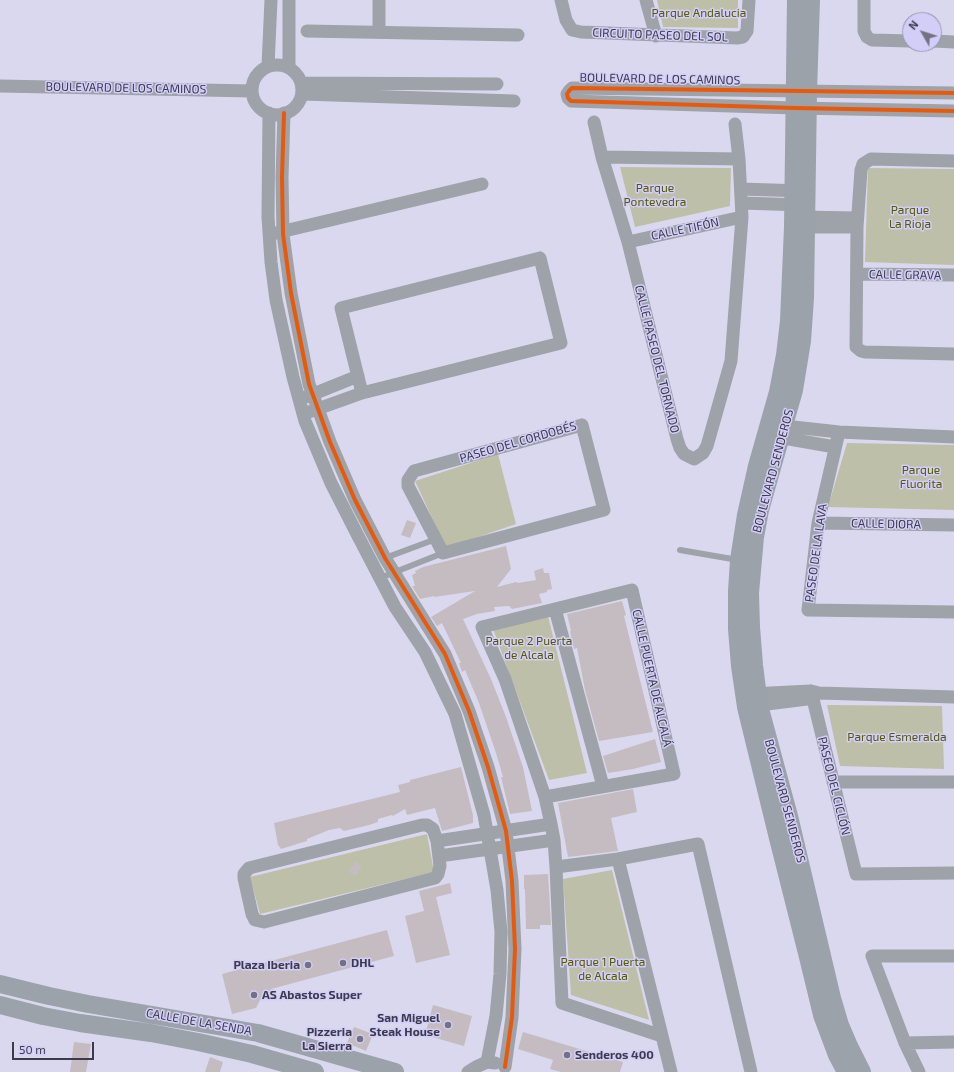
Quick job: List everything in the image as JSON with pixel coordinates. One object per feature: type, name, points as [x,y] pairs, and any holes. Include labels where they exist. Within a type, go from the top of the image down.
[{"type":"main road","name":"BOULEVARD SENDEROS","points":[[796,0],[801,100],[799,210],[789,321],[785,355],[778,392],[775,431],[757,466],[746,516],[746,561],[737,629],[747,665],[777,834],[840,1025],[862,1072]]},
{"type":"main road","name":"BOULEVARD SENDEROS","points":[[801,100],[811,0]]},
{"type":"main road","name":"BOULEVARD SENDEROS","points":[[816,956],[822,1015],[837,1055],[846,1072]]},
{"type":"main road","name":"CALLE DE LA SENDA","points":[[0,984],[255,1044],[395,1072]]},
{"type":"main road","name":"CALLE DE LA SENDA","points":[[0,1005],[43,1016],[80,1023],[190,1040],[255,1044],[315,1072]]},
{"type":"street","points":[[268,66],[271,0]]},
{"type":"street","points":[[289,0],[289,67]]},
{"type":"street","points":[[379,0],[379,32]]},
{"type":"street","name":"CIRCUITO PASEO DEL SOL","points":[[561,0],[566,20],[572,30],[581,32],[737,38],[743,37],[747,30],[749,0]]},
{"type":"street","points":[[646,0],[656,36]]},
{"type":"street","points":[[864,0],[864,31],[867,37],[872,40],[902,41]]},
{"type":"street","points":[[307,31],[518,35]]},
{"type":"street","points":[[270,32],[289,32]]},
{"type":"street","points":[[942,42],[954,42]]},
{"type":"street","points":[[279,64],[289,67],[297,74],[302,89],[297,105],[287,113],[275,115],[263,111],[255,102],[252,91],[253,80],[259,71],[268,66],[279,64]]},
{"type":"street","points":[[302,89],[497,84]]},
{"type":"street","name":"BOULEVARD DE LOS CAMINOS","points":[[0,86],[252,91]]},
{"type":"street","name":"BOULEVARD DE LOS CAMINOS","points":[[954,93],[801,100],[571,101],[568,98],[568,91],[572,88],[801,100],[954,111]]},
{"type":"street","points":[[302,89],[514,101]]},
{"type":"street","points":[[269,113],[268,217],[271,262],[276,300],[303,414],[331,483],[396,607],[425,652],[454,714],[478,793],[497,890],[500,932],[500,974],[496,1016],[487,1062]]},
{"type":"street","points":[[284,113],[282,231],[285,260],[303,359],[313,394],[355,500],[385,558],[445,654],[469,711],[488,767],[506,831],[515,922],[515,983],[508,1070]]},
{"type":"street","name":"CALLE PASEO DEL TORNADO","points":[[594,122],[602,157],[628,242],[677,439],[684,454],[694,459],[703,453],[707,446],[731,361],[742,217],[739,159],[735,124]]},
{"type":"street","points":[[602,157],[739,159]]},
{"type":"street","points":[[954,161],[871,159],[863,164],[860,170],[857,223],[856,347],[865,352],[954,354]]},
{"type":"street","points":[[269,234],[482,184]]},
{"type":"street","points":[[741,189],[799,210]]},
{"type":"street","points":[[742,203],[799,210],[857,223]]},
{"type":"street","name":"CALLE TIFÓN","points":[[628,242],[742,217]]},
{"type":"street","points":[[303,414],[362,393],[561,343],[540,258],[341,308],[362,393]]},
{"type":"street","name":"CALLE GRAVA","points":[[857,274],[954,275]]},
{"type":"street","points":[[299,400],[358,376]]},
{"type":"street","name":"PASEO DEL CORDOBÉS","points":[[582,425],[604,510],[443,553],[408,486],[408,480],[414,471],[582,425]]},
{"type":"street","points":[[775,431],[954,437]]},
{"type":"street","points":[[775,431],[835,447]]},
{"type":"street","name":"PASEO DE LA LAVA","points":[[839,432],[818,523],[808,610],[954,612]]},
{"type":"street","name":"CALLE DIORA","points":[[818,523],[954,525]]},
{"type":"street","name":"CALLE PUERTA DE ALCALÁ","points":[[545,797],[674,774],[632,590],[482,627],[505,679],[545,797],[551,824],[556,867],[562,1003],[662,1036]]},
{"type":"street","points":[[555,609],[603,786]]},
{"type":"street","points":[[752,700],[814,694],[954,697]]},
{"type":"street","name":"PASEO DEL CICLÓN","points":[[814,694],[833,782],[856,874],[954,873]]},
{"type":"street","points":[[833,782],[954,782]]},
{"type":"street","points":[[422,824],[433,829],[437,841],[440,866],[438,874],[435,878],[430,880],[264,922],[255,920],[252,914],[244,878],[244,874],[249,868],[422,824]]},
{"type":"street","points":[[437,841],[551,824]]},
{"type":"street","points":[[439,856],[554,840]]},
{"type":"street","points":[[556,867],[618,859],[698,844],[751,1072]]},
{"type":"street","points":[[618,859],[671,1072]]},
{"type":"street","points":[[919,1072],[872,956],[954,956]]},
{"type":"street","points":[[496,1016],[512,1017]]},
{"type":"street","points":[[906,1043],[954,1042]]},
{"type":"street","points":[[468,1072],[476,1066],[487,1062],[498,1063],[508,1070]]},
{"type":"lane","points":[[372,563],[436,539]]},
{"type":"lane","points":[[680,550],[746,561]]},
{"type":"lane","points":[[380,578],[443,553]]},
{"type":"green space","name":"Parque Andalucia","points":[[657,0],[738,0],[738,28],[663,27]]},
{"type":"green space","name":"Parque Pontevedra","points":[[620,167],[731,168],[730,206],[635,227]]},
{"type":"green space","name":"Parque La Rioja","points":[[868,168],[954,169],[954,265],[865,262]]},
{"type":"green space","name":"Parque Fluorita","points":[[847,443],[954,445],[954,510],[828,507]]},
{"type":"green space","points":[[498,454],[516,524],[446,548],[415,481]]},
{"type":"green space","name":"Parque 2 Puerta de Alcala","points":[[548,616],[587,773],[549,780],[493,629]]},
{"type":"green space","name":"Parque Esmeralda","points":[[827,705],[942,706],[944,769],[840,766]]},
{"type":"green space","points":[[427,834],[434,872],[260,914],[250,877]]},
{"type":"green space","name":"Parque 1 Puerta de Alcala","points":[[612,870],[649,1020],[571,995],[563,879]]},
{"type":"building","points":[[407,520],[416,523],[410,538],[401,535]]},
{"type":"building","points":[[506,546],[511,569],[497,587],[516,582],[536,580],[534,571],[543,568],[544,573],[549,573],[552,589],[539,594],[542,603],[512,609],[509,606],[494,607],[495,611],[477,614],[463,619],[491,679],[523,767],[532,811],[510,814],[501,777],[503,777],[479,703],[465,670],[462,672],[459,663],[461,663],[442,623],[437,626],[431,617],[475,591],[420,599],[412,586],[415,586],[412,575],[416,573],[415,571],[423,567]]},
{"type":"building","points":[[622,601],[626,615],[624,616],[653,732],[599,741],[585,690],[577,648],[574,649],[567,614]]},
{"type":"building","points":[[655,739],[661,762],[608,773],[603,756]]},
{"type":"building","points":[[461,767],[473,815],[473,823],[442,831],[435,808],[407,815],[405,809],[393,816],[378,819],[378,822],[369,825],[344,831],[340,828],[329,830],[307,839],[307,841],[281,849],[278,845],[274,823],[400,792],[398,785],[410,782],[410,780]]},
{"type":"building","points":[[633,789],[637,812],[611,818],[618,851],[568,857],[558,803]]},
{"type":"building","points":[[355,862],[362,866],[356,876],[348,872]]},
{"type":"building","points":[[548,874],[551,925],[540,925],[540,929],[526,929],[524,875]]},
{"type":"building","points":[[450,883],[452,893],[436,897],[450,955],[416,963],[405,916],[424,911],[419,891]]},
{"type":"building","name":"Plaza Iberia","points":[[387,930],[394,956],[271,989],[272,996],[260,1000],[256,1008],[232,1014],[222,974]]},
{"type":"building","name":"San Miguel Steak House","points":[[433,1005],[472,1016],[464,1046],[425,1035]]},
{"type":"building","name":"Pizzeria La Sierra","points":[[354,1027],[373,1034],[366,1051],[347,1043]]},
{"type":"building","name":"Senderos 400","points":[[523,1032],[623,1062],[620,1072],[561,1072],[550,1069],[553,1060],[518,1049]]},
{"type":"building","points":[[74,1042],[91,1044],[86,1072],[70,1072]]},
{"type":"building","points":[[210,1057],[223,1062],[220,1072],[205,1072]]},
{"type":"cycle path","points":[[954,93],[572,88],[567,94],[571,101],[954,111]]},
{"type":"cycle path","points":[[284,113],[282,177],[283,234],[291,293],[309,384],[330,442],[355,500],[385,558],[445,654],[469,711],[488,767],[506,831],[512,881],[515,949],[512,1017],[505,1067]]},
{"type":"place","name":"DHL","points":[[343,963]]},
{"type":"place","name":"Plaza Iberia","points":[[308,965]]},
{"type":"place","name":"AS Abastos Super","points":[[254,995]]},
{"type":"place","name":"San Miguel Steak House","points":[[448,1025]]},
{"type":"place","name":"Pizzeria La Sierra","points":[[360,1039]]},
{"type":"place","name":"Senderos 400","points":[[567,1055]]}]
